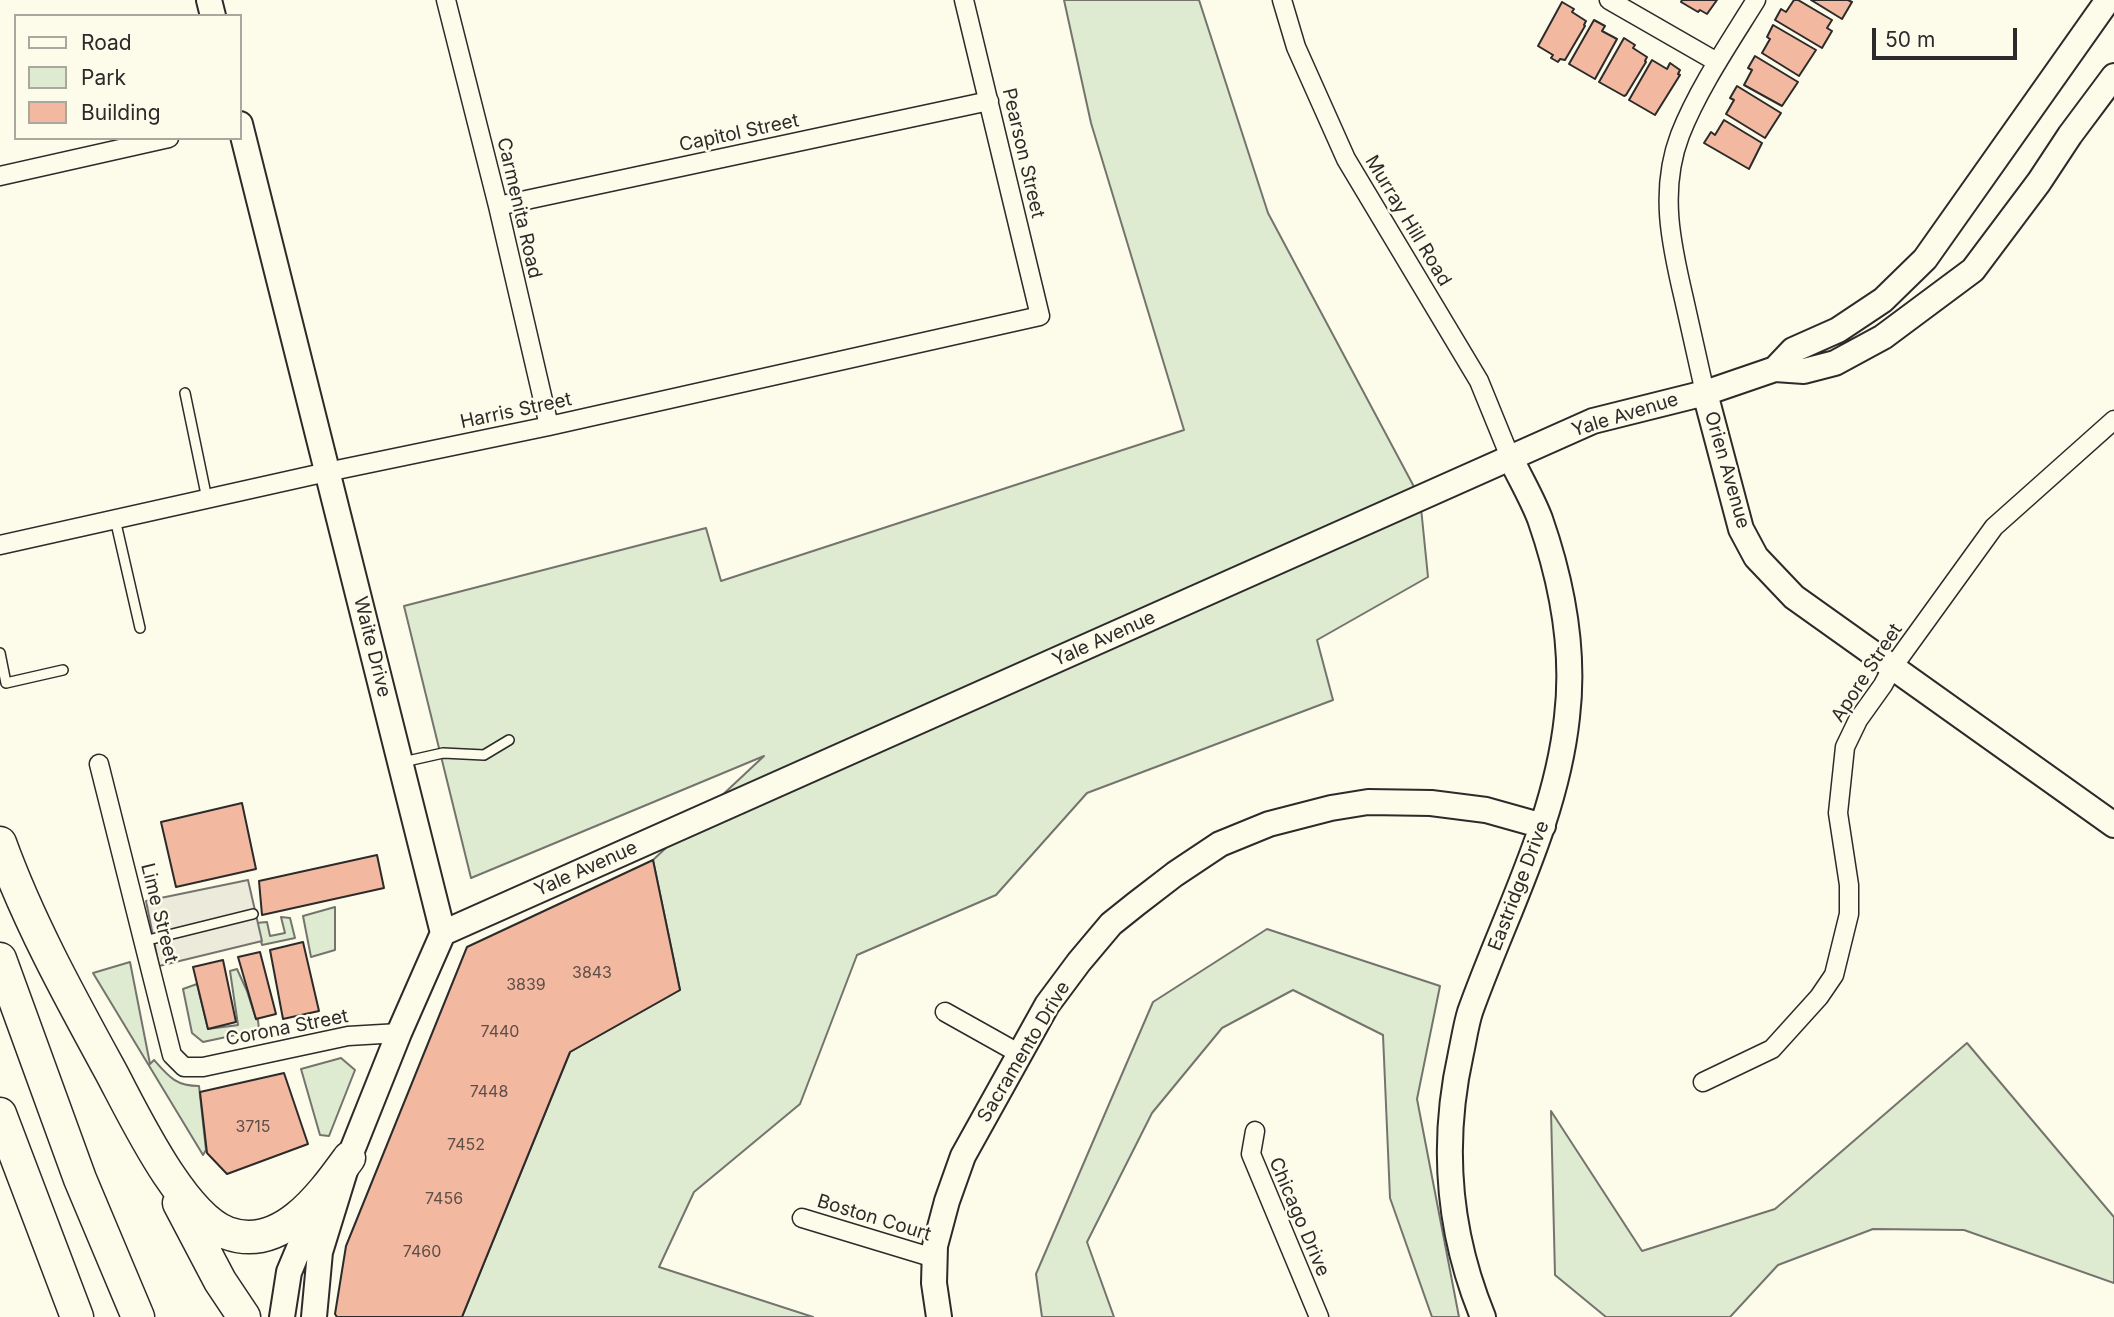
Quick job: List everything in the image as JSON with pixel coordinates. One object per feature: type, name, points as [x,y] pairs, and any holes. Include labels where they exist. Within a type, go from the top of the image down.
[{"type":"highway","points":[[0,843],[16,886],[51,962],[150,1143],[220,1280],[244,1317]]},
{"type":"highway","points":[[0,959],[80,1179],[138,1317]]},
{"type":"highway","points":[[0,1114],[76,1317]]},
{"type":"highway","points":[[150,1143],[184,1195],[206,1219],[227,1233],[251,1236],[273,1232],[297,1219],[320,1197],[349,1158]]},
{"type":"street","name":"Carmenita Road","points":[[446,0],[498,206],[549,426]]},
{"type":"street","name":"Pearson Street","points":[[964,0],[1040,316]]},
{"type":"street","name":"Murray Hill Road","points":[[1282,0],[1296,47],[1346,159],[1479,381],[1510,457]]},
{"type":"street","points":[[1609,0],[1717,62]]},
{"type":"street","name":"Orien Avenue","points":[[1756,0],[1717,62],[1680,136],[1671,170],[1669,202],[1670,239],[1705,393],[1741,529],[1756,557],[1794,597],[2114,825]]},
{"type":"street","name":"Yale Avenue","points":[[1775,369],[1793,350],[1838,330],[1883,300],[1926,259],[2108,0]]},
{"type":"street","name":"Yale Avenue","points":[[443,933],[1593,421],[1705,393],[1775,369],[1804,371],[1835,363],[1882,337],[1973,270],[2114,76]]},
{"type":"street","name":"Capitol Street","points":[[498,206],[989,101]]},
{"type":"street","name":"Waite Drive","points":[[242,132],[443,933]]},
{"type":"street","points":[[0,176],[160,140]]},
{"type":"street","name":"Harris Street","points":[[0,545],[1040,316]]},
{"type":"street","name":"Apore Street","points":[[1703,1082],[1772,1049],[1819,997],[1834,975],[1849,914],[1849,886],[1838,813],[1844,747],[1858,720],[1892,668],[1994,527],[2114,420]]},
{"type":"street","name":"Eastridge Drive","points":[[1483,1317],[1465,1268],[1452,1205],[1449,1141],[1452,1099],[1469,1014],[1544,826],[1558,776],[1569,683],[1566,629],[1558,578],[1539,517],[1510,457]]},
{"type":"street","name":"Lime Street","points":[[99,764],[172,1055],[184,1067]]},
{"type":"street","name":"Sacramento Drive","points":[[939,1317],[934,1283],[935,1246],[963,1156],[1047,1005],[1111,924],[1175,874],[1220,844],[1269,824],[1331,808],[1368,802],[1431,803],[1486,810],[1544,826]]},
{"type":"street","points":[[314,1317],[320,1252],[349,1158],[443,933]]},
{"type":"street","points":[[944,1012],[1020,1054]]},
{"type":"street","name":"Corona Street","points":[[184,1067],[203,1067],[348,1036],[399,1033]]},
{"type":"street","name":"Chicago Drive","points":[[1255,1131],[1251,1154],[1319,1317]]},
{"type":"street","points":[[282,1317],[289,1272],[310,1222],[349,1158]]},
{"type":"street","name":"Boston Court","points":[[802,1218],[934,1258]]},
{"type":"lane","points":[[185,393],[207,499]]},
{"type":"lane","points":[[115,519],[140,628]]},
{"type":"lane","points":[[0,653],[6,683],[63,670]]},
{"type":"lane","points":[[401,762],[443,754],[484,755],[509,740]]},
{"type":"lane","points":[[144,940],[253,914]]},
{"type":"green space","points":[[1064,0],[1199,0],[1268,213],[1420,498],[1428,577],[1317,640],[1333,700],[1087,793],[996,895],[857,955],[800,1104],[694,1192],[659,1267],[813,1317],[462,1317],[570,1052],[680,990],[653,860],[764,756],[471,878],[404,606],[706,528],[721,581],[1184,430],[1091,123]]},
{"type":"green space","points":[[335,907],[335,950],[311,957],[303,916]]},
{"type":"green space","points":[[281,917],[290,918],[295,938],[262,945],[256,923],[267,922],[270,936],[285,933]]},
{"type":"green space","points":[[1267,929],[1440,986],[1417,1099],[1459,1317],[1432,1317],[1390,1198],[1383,1035],[1293,990],[1222,1028],[1152,1113],[1087,1242],[1114,1317],[1042,1317],[1036,1274],[1153,1002]]},
{"type":"green space","points":[[130,962],[150,1064],[154,1060],[174,1079],[184,1084],[199,1086],[206,1150],[203,1155],[93,973]]},
{"type":"green space","points":[[237,969],[258,1020],[259,1030],[203,1042],[192,1033],[183,989],[197,984],[208,1029],[238,1025],[230,971]]},
{"type":"green space","points":[[1967,1043],[2114,1217],[2114,1283],[1964,1230],[1873,1229],[1778,1265],[1730,1317],[1606,1317],[1555,1275],[1551,1111],[1642,1251],[1775,1209]]},
{"type":"green space","points":[[341,1058],[355,1070],[329,1136],[320,1135],[301,1069]]},
{"type":"shaded area","points":[[248,880],[262,941],[159,966],[146,901]]},
{"type":"building","points":[[1717,0],[1707,14],[1700,10],[1698,12],[1681,2]]},
{"type":"building","points":[[1794,0],[1832,20],[1827,28],[1832,31],[1822,48],[1775,20],[1781,9],[1786,12]]},
{"type":"building","points":[[1811,0],[1848,0],[1852,2],[1842,19]]},
{"type":"building","points":[[1562,2],[1586,21],[1565,60],[1560,59],[1558,62],[1551,58],[1553,55],[1538,46]]},
{"type":"building","points":[[1594,20],[1605,26],[1602,31],[1617,39],[1595,79],[1569,64]]},
{"type":"building","points":[[1773,25],[1816,50],[1799,76],[1762,53],[1770,39],[1767,37]]},
{"type":"building","points":[[1624,38],[1647,57],[1624,96],[1599,82]]},
{"type":"building","points":[[1755,56],[1798,82],[1782,106],[1744,85],[1752,70],[1748,68]]},
{"type":"building","points":[[1652,60],[1667,69],[1670,63],[1680,70],[1680,75],[1655,115],[1629,100]]},
{"type":"building","points":[[1737,86],[1781,113],[1765,138],[1726,114],[1734,100],[1730,98]]},
{"type":"building","points":[[1724,120],[1762,143],[1749,169],[1704,143],[1711,132],[1715,135]]},
{"type":"building","points":[[242,803],[256,869],[176,887],[161,822]]},
{"type":"building","points":[[377,855],[384,888],[262,915],[259,881]]},
{"type":"building","points":[[653,860],[680,990],[570,1052],[462,1317],[337,1317],[335,1314],[346,1246],[467,947]]},
{"type":"building","points":[[303,942],[319,1011],[283,1019],[270,950]]},
{"type":"building","points":[[260,952],[276,1014],[256,1019],[238,957]]},
{"type":"building","points":[[223,960],[236,1022],[208,1029],[193,967]]},
{"type":"building","points":[[284,1073],[308,1144],[227,1174],[207,1153],[200,1092]]}]
